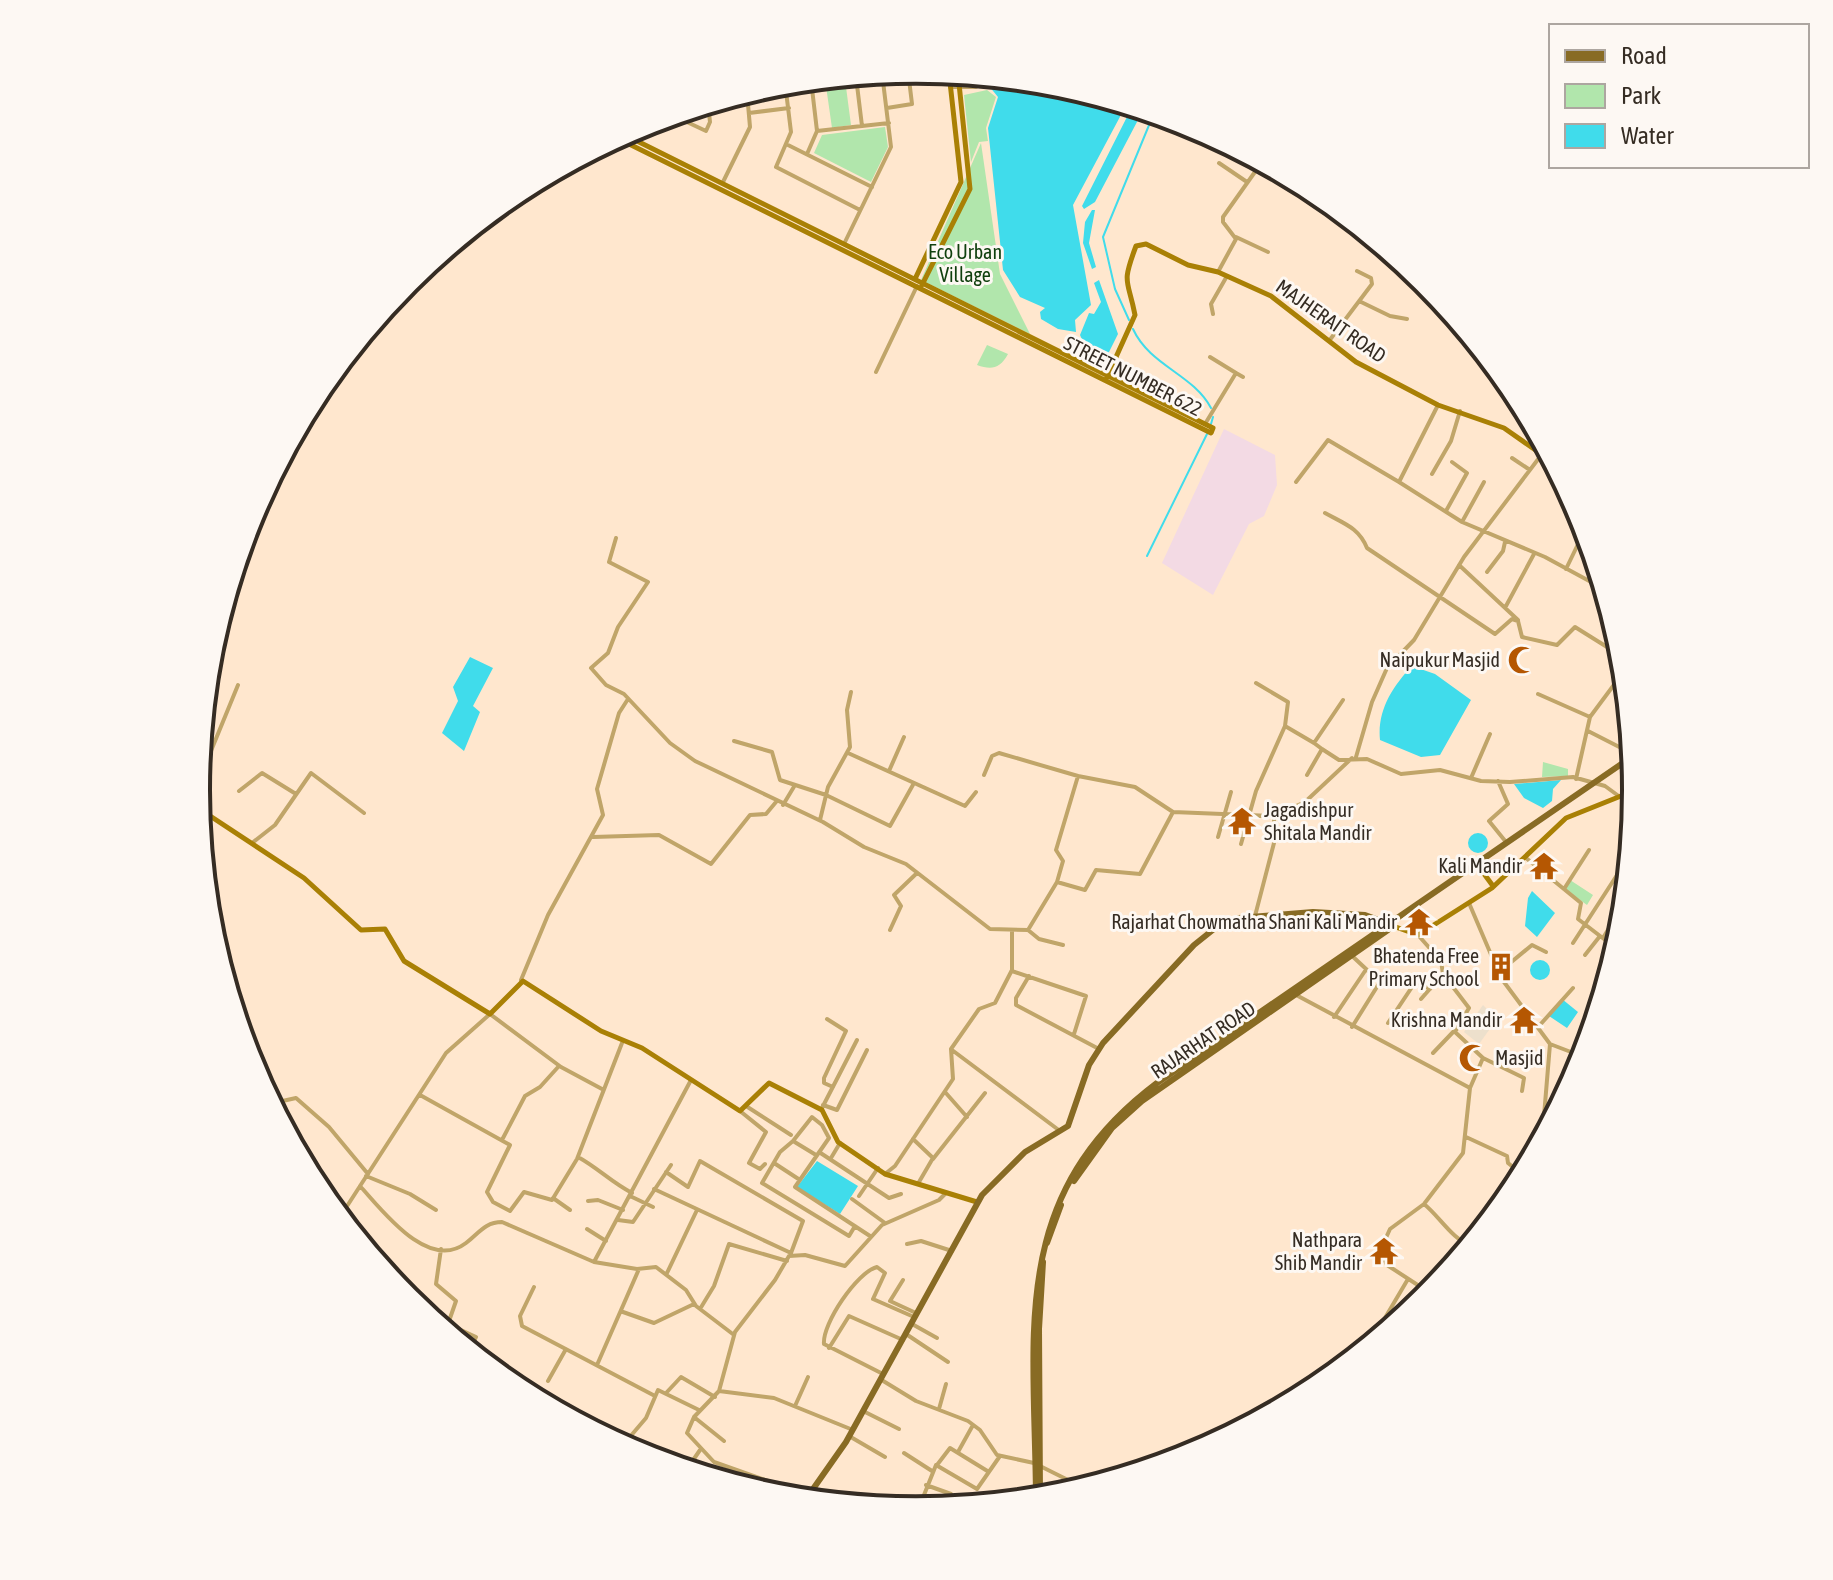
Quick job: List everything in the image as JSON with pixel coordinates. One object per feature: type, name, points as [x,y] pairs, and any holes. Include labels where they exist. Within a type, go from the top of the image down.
[{"type":"main road","points":[[1038,1485],[1037,1276],[1049,1222],[1077,1166],[1105,1129],[1139,1096],[1479,867],[1621,766]]},
{"type":"main road","points":[[1392,926],[1598,784]]},
{"type":"main road","points":[[813,1488],[851,1433],[977,1202],[1025,1152],[1061,1133],[1070,1122],[1085,1075],[1099,1049],[1207,934],[1231,920],[1255,916],[1350,914],[1392,926]]},
{"type":"main road","name":"RAJARHAT ROAD","points":[[1039,1465],[1039,1329],[1043,1262],[1053,1225],[1074,1181],[1112,1128],[1142,1101],[1298,996],[1350,954]]},
{"type":"street","points":[[887,108],[912,104],[910,84]]},
{"type":"street","points":[[844,244],[891,147],[884,85]]},
{"type":"street","points":[[857,87],[862,126]]},
{"type":"street","points":[[876,372],[918,284],[961,182],[950,87],[975,87]]},
{"type":"street","points":[[918,284],[970,189],[960,88]]},
{"type":"street","points":[[807,154],[817,131],[812,92]]},
{"type":"street","points":[[787,97],[791,132],[776,167],[860,210]]},
{"type":"street","points":[[723,182],[748,133],[748,105]]},
{"type":"street","points":[[749,113],[789,108]]},
{"type":"street","points":[[689,121],[706,131],[709,115]]},
{"type":"street","points":[[817,131],[889,123]]},
{"type":"street","name":"STREET NUMBER 622","points":[[639,142],[723,182],[918,284]]},
{"type":"street","points":[[786,144],[872,187]]},
{"type":"street","name":"STREET NUMBER 622","points":[[631,145],[1107,377],[1211,433],[1213,428],[1172,410]]},
{"type":"street","points":[[1219,163],[1247,182]]},
{"type":"street","points":[[1255,171],[1222,219],[1236,237],[1268,252]]},
{"type":"street","points":[[1218,272],[1236,237]]},
{"type":"street","name":"MAJHERAIT ROAD","points":[[1107,377],[1135,315],[1125,278],[1138,244],[1146,244],[1188,265],[1218,272],[1271,296],[1356,362],[1438,405],[1504,428],[1533,446]]},
{"type":"street","points":[[1328,342],[1372,281],[1357,271]]},
{"type":"street","points":[[1213,314],[1211,301],[1227,276]]},
{"type":"street","points":[[1359,301],[1388,316],[1407,319]]},
{"type":"street","points":[[1210,357],[1243,377]]},
{"type":"street","points":[[1205,424],[1236,373]]},
{"type":"street","points":[[1399,482],[1438,405]]},
{"type":"street","points":[[1432,474],[1451,441],[1460,411]]},
{"type":"street","points":[[1296,482],[1328,440],[1462,522],[1591,582]]},
{"type":"street","points":[[984,775],[992,756],[999,753],[1078,776],[1135,787],[1173,812],[1274,816],[1305,802],[1355,757],[1384,672],[1414,640],[1459,565],[1539,457]]},
{"type":"street","points":[[1512,458],[1530,470]]},
{"type":"street","points":[[1446,511],[1467,473],[1452,462]]},
{"type":"street","points":[[1462,522],[1484,482]]},
{"type":"street","points":[[1325,513],[1359,533],[1367,548],[1433,589],[1438,597],[1495,634],[1512,619],[1518,621]]},
{"type":"street","points":[[616,538],[609,562],[646,578],[648,583],[618,628],[608,653],[591,668],[606,685],[628,699],[658,732],[689,757],[776,802],[820,820],[917,873],[988,927],[1012,932],[1028,930],[1039,939],[1063,945]]},
{"type":"street","points":[[1487,572],[1503,551],[1505,542]]},
{"type":"street","points":[[1566,569],[1578,544]]},
{"type":"street","points":[[1506,606],[1534,554]]},
{"type":"street","points":[[1459,565],[1506,606],[1518,621],[1522,637],[1557,645],[1575,627],[1608,648]]},
{"type":"street","points":[[1241,844],[1248,814],[1285,726],[1288,702],[1256,683]]},
{"type":"street","points":[[212,749],[238,685]]},
{"type":"street","points":[[1576,779],[1590,717],[1614,685]]},
{"type":"street","points":[[820,820],[826,795],[848,753],[847,710],[851,692]]},
{"type":"street","points":[[1538,694],[1590,717]]},
{"type":"street","points":[[347,1207],[451,1046],[490,1014],[521,980],[548,915],[603,815],[597,789],[619,713],[628,699]]},
{"type":"street","points":[[1314,743],[1343,700]]},
{"type":"street","points":[[1285,726],[1339,760],[1355,757],[1401,774],[1434,770],[1498,781],[1540,781],[1561,776],[1598,784],[1620,797]]},
{"type":"street","points":[[1588,731],[1621,750]]},
{"type":"street","points":[[1471,778],[1490,734]]},
{"type":"street","points":[[889,771],[904,737]]},
{"type":"street","points":[[734,741],[772,752],[779,778],[826,795],[891,826],[914,783]]},
{"type":"street","points":[[1307,775],[1322,749]]},
{"type":"street","points":[[848,753],[965,806],[976,792]]},
{"type":"street","points":[[239,791],[262,773],[296,794]]},
{"type":"street","points":[[252,843],[271,829],[313,773],[364,813]]},
{"type":"street","points":[[1028,930],[1057,882],[1063,861],[1056,850],[1078,776]]},
{"type":"street","points":[[1498,781],[1508,804],[1489,821],[1507,844]]},
{"type":"street","points":[[783,805],[795,785]]},
{"type":"street","points":[[1218,837],[1231,792]]},
{"type":"street","points":[[1418,935],[1493,886],[1566,818],[1620,797]]},
{"type":"street","points":[[591,837],[626,833],[659,835],[711,864],[750,815],[766,814],[776,802]]},
{"type":"street","points":[[1057,882],[1085,890],[1096,870],[1140,874],[1173,812]]},
{"type":"street","points":[[1255,916],[1274,843],[1274,816]]},
{"type":"street","points":[[211,817],[318,889],[361,930],[385,929],[404,961],[526,1037],[559,1066],[602,1089]]},
{"type":"street","points":[[1564,890],[1589,850]]},
{"type":"street","points":[[1526,858],[1582,904],[1578,917],[1606,941]]},
{"type":"street","points":[[1479,867],[1493,886]]},
{"type":"street","points":[[890,930],[901,906],[894,895],[917,873]]},
{"type":"street","points":[[1573,943],[1617,875]]},
{"type":"street","points":[[1468,901],[1498,973],[1550,1044],[1544,1113]]},
{"type":"street","points":[[1585,955],[1610,924]]},
{"type":"street","points":[[1392,926],[1418,935],[1441,961],[1443,974],[1469,1008],[1455,1030],[1433,1053]]},
{"type":"street","points":[[885,1174],[953,1079],[951,1049],[979,1009],[995,1003],[1012,970],[1012,932]]},
{"type":"street","points":[[1498,973],[1532,945],[1546,952]]},
{"type":"street","points":[[1350,954],[1380,982],[1352,1027]]},
{"type":"street","points":[[1012,970],[1086,996],[1074,1034]]},
{"type":"street","points":[[1334,1017],[1365,971]]},
{"type":"street","points":[[1421,999],[1443,974]]},
{"type":"street","points":[[1029,976],[1016,998],[1016,1005],[1099,1049]]},
{"type":"street","points":[[521,980],[622,1043],[642,1048],[740,1111],[766,1132],[749,1163],[760,1169],[765,1164]]},
{"type":"street","points":[[1388,1023],[1416,981],[1430,989]]},
{"type":"street","points":[[1539,1026],[1573,988]]},
{"type":"street","points":[[1298,996],[1470,1088]]},
{"type":"street","points":[[827,1019],[846,1031],[824,1078],[824,1083],[833,1087]]},
{"type":"street","points":[[1455,1030],[1483,1058],[1524,1078],[1522,1091]]},
{"type":"street","points":[[822,1107],[857,1040]]},
{"type":"street","points":[[504,1222],[524,1192],[547,1201],[553,1198],[578,1157],[622,1043]]},
{"type":"street","points":[[1550,1044],[1572,1052]]},
{"type":"street","points":[[951,1049],[1061,1133]]},
{"type":"street","points":[[740,1111],[769,1083],[822,1107],[837,1110],[867,1050]]},
{"type":"street","points":[[1419,1286],[1387,1265],[1380,1251],[1392,1226],[1424,1204],[1458,1161],[1466,1137],[1470,1088],[1483,1058]]},
{"type":"street","points":[[502,1140],[525,1096],[540,1087],[559,1066]]},
{"type":"street","points":[[594,1262],[691,1080]]},
{"type":"street","points":[[945,1092],[967,1117]]},
{"type":"street","points":[[919,1182],[933,1159],[985,1093]]},
{"type":"street","points":[[420,1095],[510,1147],[487,1193],[493,1202],[509,1211]]},
{"type":"street","points":[[283,1101],[296,1098],[328,1125],[367,1175],[410,1194],[436,1210]]},
{"type":"street","points":[[745,1105],[889,1198],[901,1194]]},
{"type":"street","points":[[822,1107],[840,1143],[885,1174],[977,1202]]},
{"type":"street","points":[[855,1226],[849,1236],[762,1183],[792,1138],[812,1117],[822,1125],[829,1138],[795,1187],[855,1226],[870,1236]]},
{"type":"street","points":[[1466,1137],[1507,1156],[1508,1163],[1513,1167]]},
{"type":"street","points":[[913,1139],[933,1159]]},
{"type":"street","points":[[830,1159],[840,1143]]},
{"type":"street","points":[[578,1157],[598,1169],[606,1180],[653,1207]]},
{"type":"street","points":[[666,1172],[688,1187],[700,1161],[803,1221],[789,1256],[734,1335],[719,1391],[699,1410],[687,1433],[714,1462],[757,1477]]},
{"type":"street","points":[[774,1163],[800,1180]]},
{"type":"street","points":[[618,1220],[630,1224],[671,1165]]},
{"type":"street","points":[[859,1196],[878,1168]]},
{"type":"street","points":[[360,1186],[408,1237],[441,1249],[464,1245],[490,1223],[504,1222],[594,1262],[639,1268],[653,1266],[688,1292],[694,1304],[734,1335]]},
{"type":"street","points":[[654,1189],[789,1256]]},
{"type":"street","points":[[700,1309],[713,1288],[729,1244],[789,1256],[805,1255],[845,1266],[885,1223],[939,1200],[948,1191]]},
{"type":"street","points":[[553,1198],[570,1210]]},
{"type":"street","points":[[852,1199],[885,1223]]},
{"type":"street","points":[[588,1201],[598,1200],[623,1210]]},
{"type":"street","points":[[1424,1204],[1461,1239]]},
{"type":"street","points":[[666,1274],[697,1210]]},
{"type":"street","points":[[587,1229],[606,1241]]},
{"type":"street","points":[[907,1244],[921,1241],[952,1251]]},
{"type":"street","points":[[441,1249],[436,1284],[456,1301],[450,1320]]},
{"type":"street","points":[[915,1319],[873,1299],[885,1273],[873,1267],[845,1296],[823,1336],[824,1344],[939,1410],[973,1425],[1000,1456],[1039,1465],[1067,1479]]},
{"type":"street","points":[[597,1365],[639,1268]]},
{"type":"street","points":[[1385,1318],[1408,1279]]},
{"type":"street","points":[[903,1280],[890,1301],[937,1338]]},
{"type":"street","points":[[534,1287],[520,1316],[522,1326],[655,1396]]},
{"type":"street","points":[[622,1312],[654,1323],[694,1304]]},
{"type":"street","points":[[829,1349],[849,1316],[904,1337],[948,1362]]},
{"type":"street","points":[[548,1381],[566,1349]]},
{"type":"street","points":[[667,1393],[681,1377],[715,1397]]},
{"type":"street","points":[[795,1406],[808,1377]]},
{"type":"street","points":[[939,1410],[946,1384]]},
{"type":"street","points":[[631,1435],[646,1418],[658,1390],[699,1410]]},
{"type":"street","points":[[719,1391],[774,1398],[795,1406],[851,1433],[885,1457]]},
{"type":"street","points":[[863,1411],[899,1429]]},
{"type":"street","points":[[694,1417],[724,1441]]},
{"type":"street","points":[[958,1452],[973,1425]]},
{"type":"street","points":[[922,1496],[932,1471],[948,1449],[989,1472]]},
{"type":"street","points":[[693,1460],[700,1450]]},
{"type":"street","points":[[904,1453],[932,1471]]},
{"type":"street","points":[[937,1465],[977,1489],[1000,1456]]},
{"type":"street","points":[[926,1485],[951,1494]]},
{"type":"shaded area","points":[[1224,429],[1275,455],[1277,485],[1264,516],[1249,524],[1213,595],[1162,563]]},
{"type":"shaded area","points":[[1483,1005],[1497,1019],[1479,1044],[1464,1032]]},
{"type":"green space","points":[[846,88],[851,125],[832,128],[827,90]]},
{"type":"green space","points":[[987,90],[996,97],[986,128],[988,141],[979,142],[971,162],[964,95]]},
{"type":"green space","points":[[885,127],[888,147],[871,182],[814,153],[822,135]]},
{"type":"green space","name":"Eco Urban Village","points":[[981,143],[1000,274],[1030,334],[921,280]]},
{"type":"green space","points":[[987,345],[1008,354],[991,368],[977,365]]},
{"type":"green space","points":[[1543,762],[1568,769],[1568,776],[1542,777]]},
{"type":"green space","points":[[1570,880],[1593,895],[1587,905],[1565,889]]},
{"type":"water","points":[[991,88],[1054,98],[1121,115],[1073,205],[1091,305],[1075,320],[1076,332],[1058,329],[1041,319],[1040,312],[1045,308],[1020,297],[1003,270],[988,128],[998,97]]},
{"type":"water","points":[[1127,116],[1138,120],[1095,202],[1084,209],[1082,206]]},
{"type":"water","points":[[1095,210],[1089,243],[1096,267],[1092,269],[1083,243],[1085,222]]},
{"type":"water","points":[[1099,280],[1118,334],[1108,354],[1085,346],[1080,335],[1089,313],[1094,314],[1101,302],[1094,283]]},
{"type":"water","points":[[470,657],[493,668],[473,706],[480,712],[464,751],[442,733],[458,701],[453,687]]},
{"type":"water","points":[[1412,666],[1435,674],[1471,700],[1440,755],[1421,757],[1380,740],[1381,719],[1387,700]]},
{"type":"water","points":[[1561,780],[1553,789],[1552,801],[1543,808],[1524,798],[1514,784]]},
{"type":"water","points":[[1478,833],[1485,836],[1488,843],[1485,850],[1478,853],[1471,850],[1468,843],[1471,836]]},
{"type":"water","points":[[1532,891],[1555,913],[1537,937],[1525,926],[1528,898]]},
{"type":"water","points":[[1540,960],[1547,963],[1550,970],[1547,977],[1540,980],[1533,977],[1530,970],[1533,963]]},
{"type":"water","points":[[1562,999],[1578,1012],[1567,1028],[1549,1016]]},
{"type":"water","points":[[817,1161],[858,1186],[840,1214],[797,1187]]},
{"type":"waterway","points":[[1129,320],[1115,289],[1103,237],[1150,124]]},
{"type":"waterway","points":[[1133,329],[1140,342],[1194,387],[1211,408]]},
{"type":"waterway","points":[[1211,424],[1213,417]]},
{"type":"waterway","points":[[1147,556],[1207,434]]},
{"type":"place","name":"Naipukur Masjid","points":[[1522,660]]},
{"type":"place","name":"Jagadishpur Shitala Mandir","points":[[1242,821]]},
{"type":"place","name":"Kali Mandir","points":[[1544,866]]},
{"type":"place","name":"Rajarhat Chowmatha Shani Kali Mandir","points":[[1419,922]]},
{"type":"place","name":"Bhatenda Free Primary School","points":[[1501,967]]},
{"type":"place","name":"Krishna Mandir","points":[[1524,1020]]},
{"type":"place","name":"Masjid","points":[[1473,1058]]},
{"type":"place","name":"Nathpara Shib Mandir","points":[[1384,1251]]}]
